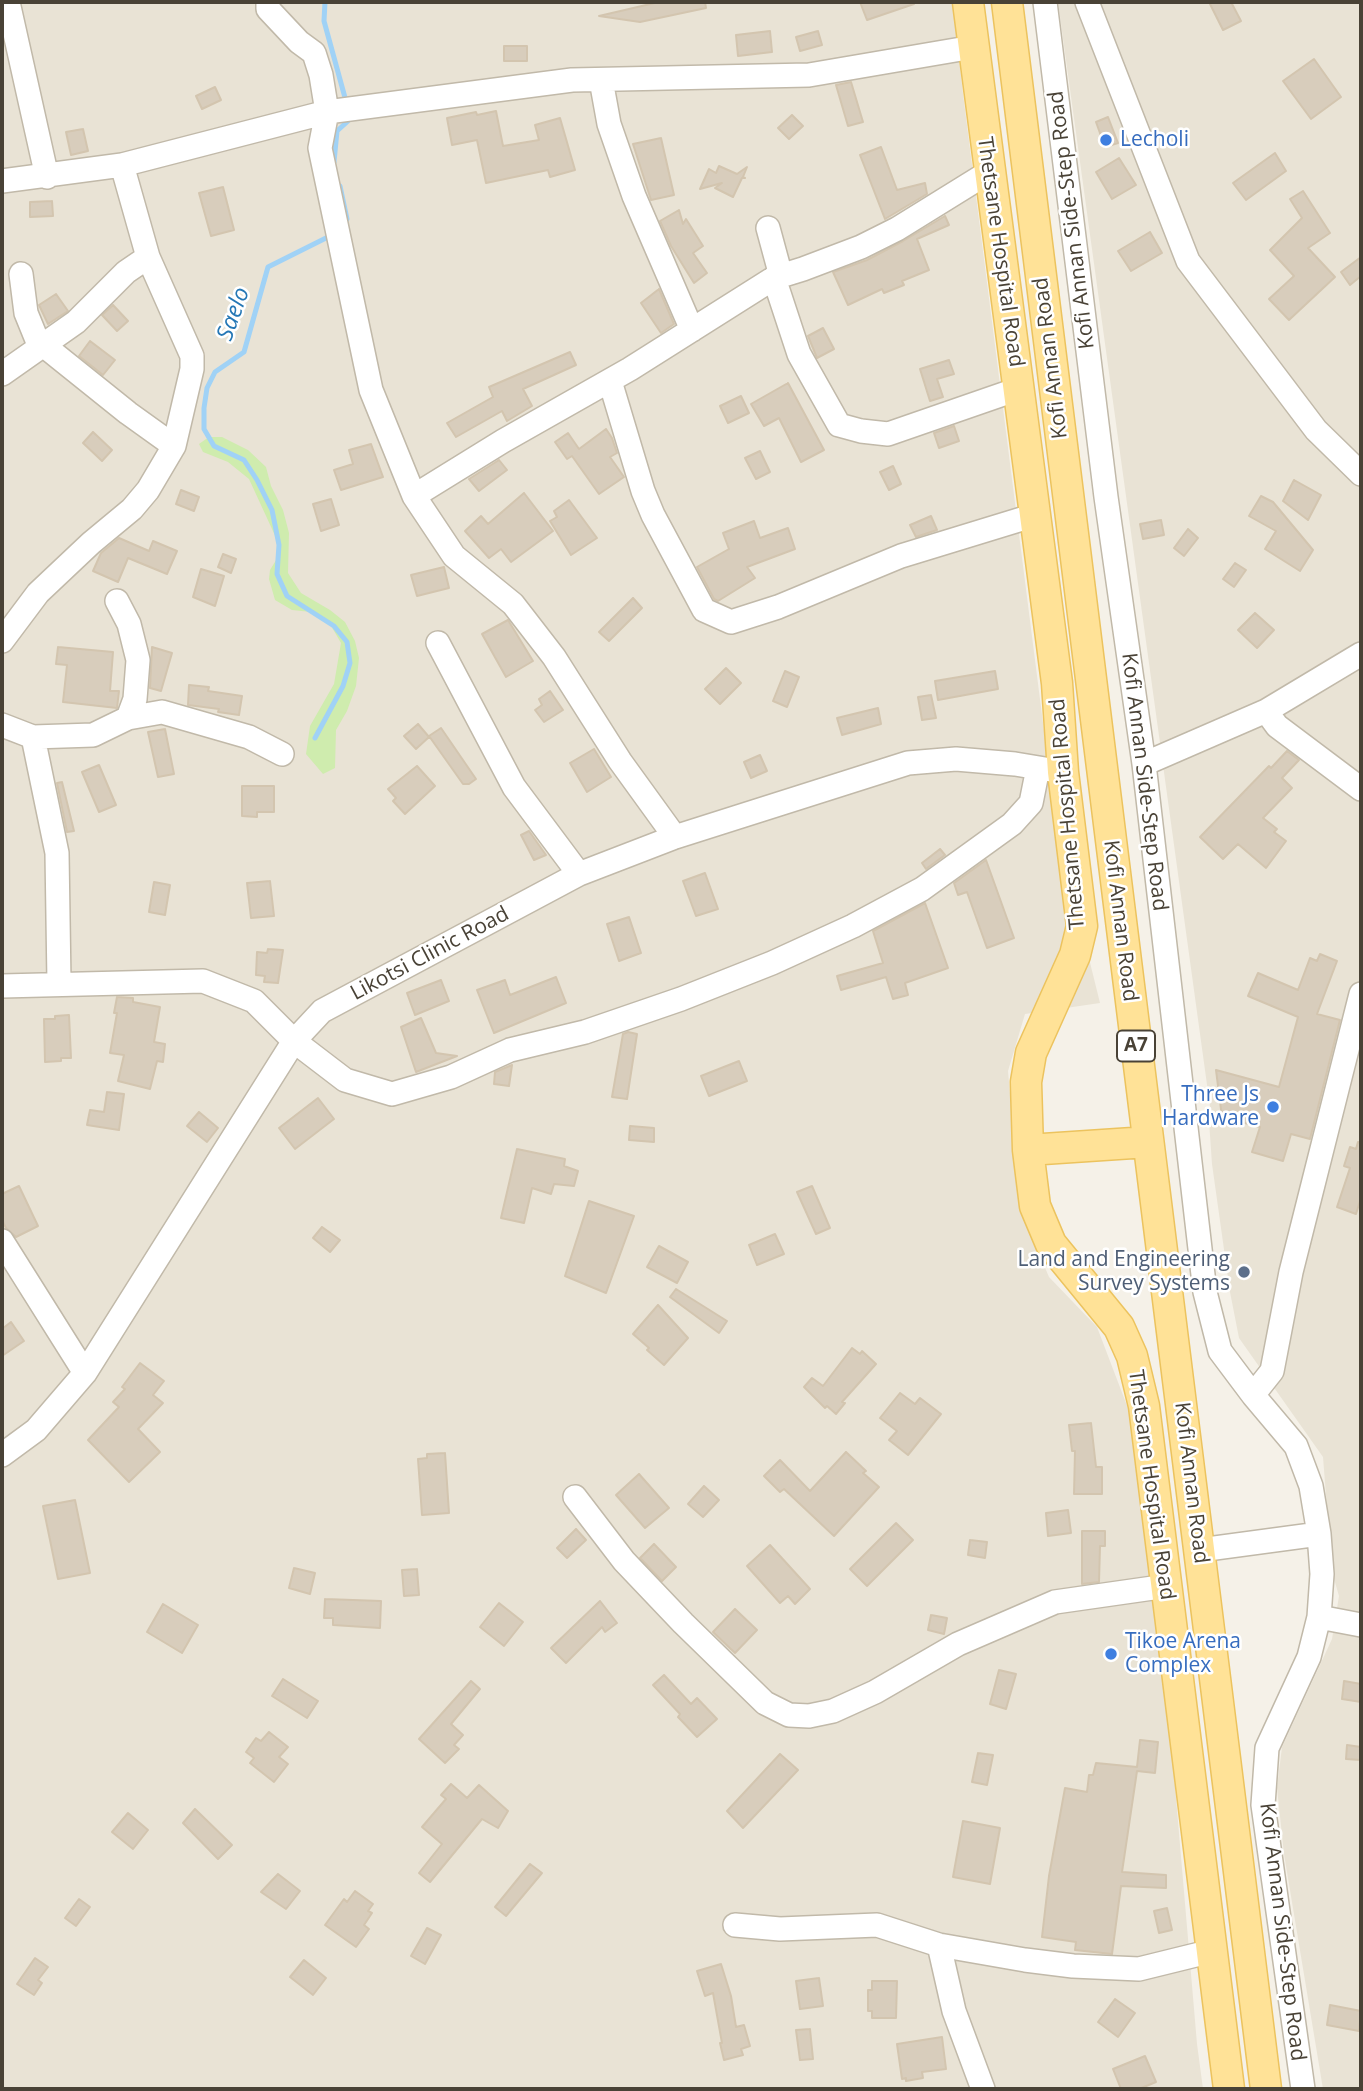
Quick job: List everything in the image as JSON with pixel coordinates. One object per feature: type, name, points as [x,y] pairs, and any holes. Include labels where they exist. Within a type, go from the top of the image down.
[{"type":"main road","name":"Thetsane Hospital Road","points":[[968,2],[1057,683],[1050,770],[1082,926],[1075,955],[1031,1053],[1026,1082],[1028,1150],[1035,1206],[1051,1244],[1111,1316],[1132,1356],[1144,1406],[1229,2089]]},
{"type":"main road","name":"Kofi Annan Road","points":[[1007,2],[1266,2089]]},
{"type":"main road","points":[[1028,1150],[1147,1142]]},
{"type":"street","points":[[8,2],[47,177]]},
{"type":"street","points":[[268,2],[268,9],[299,42],[314,52],[321,75],[327,112],[320,148],[371,390],[414,496],[454,556],[513,604],[546,647],[620,761],[675,837]]},
{"type":"street","name":"Kofi Annan Side-Step Road","points":[[1045,2],[1106,497],[1144,764],[1205,1292],[1220,1351],[1296,1446],[1311,1486],[1319,1534],[1322,1574],[1319,1617],[1309,1657],[1267,1748],[1263,1805],[1303,2089]]},
{"type":"street","points":[[1087,2],[1188,261],[1316,430],[1361,474]]},
{"type":"street","points":[[2,181],[122,165],[327,112],[572,80],[808,75],[973,47]]},
{"type":"street","points":[[601,80],[609,124],[626,172],[692,330]]},
{"type":"street","points":[[2,640],[38,593],[132,509],[148,490],[174,446],[192,369],[192,355],[148,257],[122,165]]},
{"type":"street","points":[[414,496],[503,441],[610,381],[777,277],[861,247],[897,229],[989,172]]},
{"type":"street","points":[[768,228],[777,277],[799,354],[839,425],[860,431],[888,434],[1018,389]]},
{"type":"street","points":[[2,374],[76,322],[126,272],[148,257]]},
{"type":"street","points":[[21,274],[26,313],[37,340],[174,446]]},
{"type":"street","points":[[610,381],[653,516],[704,610],[731,622],[778,607],[901,556],[1035,515]]},
{"type":"street","points":[[117,601],[129,624],[138,660],[135,699],[128,718]]},
{"type":"street","points":[[438,643],[514,787],[579,874]]},
{"type":"street","points":[[1144,764],[1266,710],[1361,654]]},
{"type":"street","points":[[1266,710],[1277,726],[1361,789]]},
{"type":"street","points":[[2,725],[33,737],[93,735],[128,718],[162,712],[249,737],[282,754]]},
{"type":"street","points":[[33,737],[57,853],[59,983]]},
{"type":"street","name":"Likotsi Clinic Road","points":[[2,1455],[36,1430],[85,1373],[294,1041],[322,1011],[579,874],[675,837],[908,763],[956,759],[1050,770]]},
{"type":"street","points":[[2,986],[203,981],[254,1001],[294,1041],[345,1080],[392,1094],[452,1077],[510,1050],[585,1032],[681,999],[853,926],[922,889],[1012,824],[1031,803],[1050,770]]},
{"type":"street","points":[[1253,1395],[1272,1371],[1291,1272],[1361,994]]},
{"type":"street","points":[[2,1241],[85,1373]]},
{"type":"street","points":[[575,1497],[624,1561],[683,1623],[765,1703],[789,1715],[809,1716],[833,1711],[875,1692],[957,1644],[1055,1602],[1167,1586]]},
{"type":"street","points":[[1200,1550],[1319,1534]]},
{"type":"street","points":[[1319,1617],[1361,1625]]},
{"type":"street","points":[[735,1925],[780,1929],[877,1925],[939,1945],[1073,1966],[1139,1969],[1212,1951]]},
{"type":"street","points":[[939,1945],[954,2011],[983,2089]]},
{"type":"shaded area","points":[[2,2],[951,2],[1056,825],[1100,1003],[1025,1014],[1008,1071],[1020,1209],[1049,1277],[1097,1327],[1129,1411],[1172,1751],[1203,2089],[2,2089]]},
{"type":"shaded area","points":[[1058,2],[1361,2],[1361,2089],[1323,2089],[1284,1854],[1277,1788],[1282,1747],[1332,1639],[1339,1596],[1332,1572],[1323,1457],[1239,1338],[1230,1292],[1212,1164],[1209,1121],[1212,1121]]},
{"type":"green space","points":[[209,437],[222,437],[248,450],[266,467],[289,533],[288,573],[301,593],[345,622],[355,641],[359,658],[356,686],[347,711],[336,730],[335,768],[323,774],[306,754],[310,726],[334,684],[341,643],[330,624],[311,612],[292,610],[275,600],[269,579],[270,570],[278,557],[278,542],[249,479],[228,462],[203,452],[199,444]]},
{"type":"building","points":[[659,2],[705,2],[706,8],[640,22],[599,16]]},
{"type":"building","points":[[860,2],[913,2],[914,4],[867,20]]},
{"type":"building","points":[[1209,2],[1231,2],[1241,21],[1223,30]]},
{"type":"building","points":[[770,31],[772,52],[738,56],[736,35]]},
{"type":"building","points":[[818,31],[822,45],[800,51],[796,37]]},
{"type":"building","points":[[504,46],[527,46],[527,61],[504,61]]},
{"type":"building","points":[[1314,59],[1341,97],[1311,119],[1283,81]]},
{"type":"building","points":[[851,82],[863,122],[848,126],[836,85]]},
{"type":"building","points":[[215,87],[221,100],[202,109],[196,96]]},
{"type":"building","points":[[496,111],[503,146],[539,140],[535,125],[560,118],[575,170],[550,177],[548,170],[486,183],[477,140],[452,145],[447,118]]},
{"type":"building","points":[[792,115],[803,126],[789,139],[778,128]]},
{"type":"building","points":[[1108,117],[1118,143],[1105,147],[1096,122]]},
{"type":"building","points":[[83,129],[88,151],[71,155],[66,132]]},
{"type":"building","points":[[661,138],[674,195],[651,200],[633,144]]},
{"type":"building","points":[[881,147],[897,190],[925,183],[927,194],[885,219],[860,155]]},
{"type":"building","points":[[1275,153],[1286,171],[1246,200],[1233,183]]},
{"type":"building","points":[[1119,158],[1136,185],[1112,199],[1096,172]]},
{"type":"building","points":[[719,166],[737,174],[747,167],[743,177],[745,178],[742,178],[733,197],[715,188],[722,183],[700,189],[709,169],[716,173]]},
{"type":"building","points":[[223,187],[234,230],[211,236],[199,193]]},
{"type":"building","points":[[1303,191],[1330,233],[1308,248],[1335,277],[1289,320],[1269,299],[1294,276],[1270,250],[1302,218],[1290,199]]},
{"type":"building","points":[[52,201],[53,216],[30,217],[30,202]]},
{"type":"building","points":[[679,210],[683,224],[686,219],[703,246],[693,253],[707,273],[694,283],[671,246],[660,221]]},
{"type":"building","points":[[945,216],[949,225],[917,239],[929,270],[902,281],[904,285],[884,293],[882,289],[848,305],[833,272],[867,260]]},
{"type":"building","points":[[1150,232],[1162,253],[1131,271],[1118,251]]},
{"type":"building","points":[[1361,257],[1361,276],[1350,285],[1341,272]]},
{"type":"building","points":[[659,289],[674,324],[661,333],[641,303]]},
{"type":"building","points":[[56,294],[68,311],[48,324],[39,305]]},
{"type":"building","points":[[113,305],[128,321],[117,331],[102,315]]},
{"type":"building","points":[[823,328],[834,349],[817,358],[808,336]]},
{"type":"building","points":[[90,341],[115,360],[103,375],[79,356]]},
{"type":"building","points":[[570,352],[576,365],[523,389],[532,406],[507,421],[502,411],[456,437],[447,423],[493,397],[489,387]]},
{"type":"building","points":[[949,360],[954,374],[937,379],[943,397],[930,401],[920,369]]},
{"type":"building","points":[[788,383],[824,450],[801,462],[779,418],[764,426],[751,404]]},
{"type":"building","points":[[741,396],[749,413],[728,423],[720,406]]},
{"type":"building","points":[[954,426],[959,441],[939,448],[934,433]]},
{"type":"building","points":[[606,429],[617,453],[610,457],[624,477],[599,494],[572,456],[567,459],[555,442],[568,433],[579,449]]},
{"type":"building","points":[[93,432],[112,450],[102,461],[83,443]]},
{"type":"building","points":[[371,444],[383,477],[341,490],[334,470],[353,464],[349,450]]},
{"type":"building","points":[[760,451],[770,472],[756,479],[745,458]]},
{"type":"building","points":[[499,460],[507,470],[479,491],[469,479]]},
{"type":"building","points":[[893,466],[901,484],[889,490],[880,472]]},
{"type":"building","points":[[1294,480],[1321,495],[1308,520],[1283,501]]},
{"type":"building","points":[[181,490],[199,497],[194,511],[176,504]]},
{"type":"building","points":[[524,493],[553,531],[511,562],[501,549],[489,558],[465,531],[481,516],[488,524]]},
{"type":"building","points":[[1261,496],[1273,502],[1313,550],[1300,571],[1265,549],[1276,531],[1249,516]]},
{"type":"building","points":[[331,499],[339,525],[321,531],[313,504]]},
{"type":"building","points":[[569,500],[597,538],[571,555],[550,521],[557,517],[554,511]]},
{"type":"building","points":[[931,516],[937,530],[916,537],[910,525]]},
{"type":"building","points":[[1161,520],[1164,535],[1143,539],[1140,524]]},
{"type":"building","points":[[754,521],[760,538],[788,528],[795,549],[747,567],[755,578],[718,601],[714,599],[697,567],[729,549],[723,533]]},
{"type":"building","points":[[1188,529],[1198,538],[1184,556],[1174,548]]},
{"type":"building","points":[[119,538],[149,551],[153,541],[177,551],[167,574],[128,558],[118,582],[93,571],[101,553]]},
{"type":"building","points":[[223,554],[236,559],[231,573],[218,567]]},
{"type":"building","points":[[1235,563],[1246,570],[1234,587],[1223,579]]},
{"type":"building","points":[[444,567],[449,588],[417,596],[411,575]]},
{"type":"building","points":[[201,569],[224,576],[215,606],[193,597]]},
{"type":"building","points":[[633,598],[642,608],[609,641],[599,632]]},
{"type":"building","points":[[1255,613],[1274,630],[1257,648],[1238,630]]},
{"type":"building","points":[[508,620],[533,661],[506,677],[482,634]]},
{"type":"building","points":[[58,647],[113,652],[110,691],[119,691],[117,708],[63,702],[67,665],[56,664]]},
{"type":"building","points":[[152,647],[172,653],[161,691],[150,688]]},
{"type":"building","points":[[726,668],[741,683],[720,704],[705,689]]},
{"type":"building","points":[[785,671],[799,677],[787,707],[773,701]]},
{"type":"building","points":[[995,671],[998,689],[938,700],[935,681]]},
{"type":"building","points":[[189,685],[209,687],[208,691],[242,696],[239,715],[188,705]]},
{"type":"building","points":[[550,691],[563,710],[544,722],[535,710],[542,705],[539,699]]},
{"type":"building","points":[[931,695],[936,718],[922,720],[918,697]]},
{"type":"building","points":[[878,708],[881,724],[842,735],[837,718]]},
{"type":"building","points":[[418,724],[429,737],[416,749],[404,736]]},
{"type":"building","points":[[441,728],[476,779],[469,784],[463,784],[429,736]]},
{"type":"building","points":[[165,729],[174,774],[158,777],[148,732]]},
{"type":"building","points":[[594,749],[611,777],[587,792],[570,763]]},
{"type":"building","points":[[1287,751],[1299,760],[1282,778],[1292,788],[1263,818],[1277,829],[1274,832],[1286,841],[1266,868],[1238,844],[1223,859],[1200,837]]},
{"type":"building","points":[[760,755],[767,771],[751,778],[744,762]]},
{"type":"building","points":[[99,765],[116,805],[99,812],[82,772]]},
{"type":"building","points":[[417,766],[435,786],[405,814],[393,801],[396,798],[388,789]]},
{"type":"building","points":[[62,782],[74,831],[67,832],[57,783]]},
{"type":"building","points":[[242,786],[274,786],[274,812],[257,812],[257,817],[242,816]]},
{"type":"building","points":[[529,831],[546,855],[534,860],[521,835]]},
{"type":"building","points":[[940,849],[945,855],[926,869],[922,863]]},
{"type":"building","points":[[986,860],[1014,938],[987,948],[967,892],[958,895],[954,883]]},
{"type":"building","points":[[705,873],[718,909],[696,916],[683,881]]},
{"type":"building","points":[[270,881],[274,916],[251,918],[247,883]]},
{"type":"building","points":[[154,882],[170,885],[165,915],[149,912]]},
{"type":"building","points":[[925,903],[948,968],[905,983],[908,995],[893,999],[886,977],[841,990],[837,976],[883,963],[873,931]]},
{"type":"building","points":[[629,917],[641,953],[619,961],[607,924]]},
{"type":"building","points":[[268,949],[283,950],[278,983],[264,982],[265,976],[256,975],[257,952],[267,953]]},
{"type":"building","points":[[1320,954],[1337,961],[1317,1014],[1340,1020],[1310,1139],[1291,1134],[1283,1161],[1252,1152],[1260,1127],[1222,1117],[1216,1070],[1279,1087],[1298,1017],[1248,996],[1258,973],[1298,990],[1310,958],[1317,961]]},
{"type":"building","points":[[556,977],[566,1003],[494,1033],[477,990],[505,980],[510,995]]},
{"type":"building","points":[[441,980],[449,1001],[415,1015],[407,993]]},
{"type":"building","points":[[117,997],[133,998],[133,1002],[160,1007],[154,1042],[165,1044],[163,1062],[157,1061],[150,1089],[118,1081],[124,1055],[110,1053]]},
{"type":"building","points":[[69,1015],[71,1058],[45,1062],[44,1019]]},
{"type":"building","points":[[421,1018],[436,1053],[457,1056],[416,1072],[401,1027]]},
{"type":"building","points":[[623,1034],[637,1034],[627,1099],[612,1097]]},
{"type":"building","points":[[739,1061],[747,1081],[709,1096],[701,1076]]},
{"type":"building","points":[[512,1065],[509,1086],[494,1084],[495,1072]]},
{"type":"building","points":[[107,1092],[124,1094],[119,1130],[87,1125],[90,1110],[104,1112]]},
{"type":"building","points":[[318,1098],[334,1119],[295,1149],[279,1128]]},
{"type":"building","points":[[199,1112],[218,1128],[207,1142],[187,1126]]},
{"type":"building","points":[[630,1126],[654,1128],[654,1142],[629,1140]]},
{"type":"building","points":[[1358,1142],[1361,1143],[1361,1198],[1356,1214],[1337,1207],[1350,1168],[1344,1166],[1350,1147],[1356,1149]]},
{"type":"building","points":[[517,1149],[565,1159],[564,1166],[578,1171],[574,1186],[554,1184],[551,1194],[532,1188],[524,1223],[501,1218]]},
{"type":"building","points":[[19,1186],[38,1226],[16,1237],[2,1220],[2,1194]]},
{"type":"building","points":[[812,1186],[830,1228],[816,1234],[797,1192]]},
{"type":"building","points":[[589,1201],[634,1216],[606,1293],[565,1276]]},
{"type":"building","points":[[322,1227],[340,1240],[330,1252],[313,1238]]},
{"type":"building","points":[[775,1234],[784,1254],[757,1265],[749,1245]]},
{"type":"building","points":[[659,1246],[688,1262],[677,1283],[647,1267]]},
{"type":"building","points":[[676,1289],[727,1321],[719,1333],[670,1297]]},
{"type":"building","points":[[658,1305],[688,1338],[664,1365],[633,1334]]},
{"type":"building","points":[[11,1322],[24,1341],[2,1356],[2,1329]]},
{"type":"building","points":[[852,1348],[860,1354],[862,1351],[876,1364],[842,1402],[845,1403],[836,1414],[827,1406],[825,1408],[804,1387],[812,1378],[823,1386]]},
{"type":"building","points":[[140,1363],[164,1381],[153,1395],[163,1403],[138,1429],[160,1452],[129,1482],[88,1440],[119,1407],[113,1402],[125,1389],[122,1387]]},
{"type":"building","points":[[900,1393],[915,1404],[920,1398],[941,1414],[908,1455],[889,1440],[897,1431],[880,1418]]},
{"type":"building","points":[[1091,1423],[1096,1467],[1102,1467],[1102,1494],[1074,1494],[1075,1451],[1072,1451],[1069,1425]]},
{"type":"building","points":[[846,1452],[879,1487],[834,1536],[784,1489],[780,1492],[764,1476],[780,1460],[810,1491]]},
{"type":"building","points":[[445,1453],[449,1513],[422,1515],[418,1459],[427,1458],[427,1454]]},
{"type":"building","points":[[639,1474],[669,1508],[645,1528],[616,1495]]},
{"type":"building","points":[[704,1486],[719,1500],[703,1517],[688,1504]]},
{"type":"building","points":[[75,1500],[90,1573],[58,1579],[43,1506]]},
{"type":"building","points":[[1068,1510],[1071,1533],[1048,1536],[1046,1513]]},
{"type":"building","points":[[896,1523],[913,1540],[867,1586],[850,1569]]},
{"type":"building","points":[[576,1529],[586,1540],[567,1558],[557,1548]]},
{"type":"building","points":[[1082,1531],[1105,1531],[1105,1546],[1100,1546],[1099,1582],[1082,1584]]},
{"type":"building","points":[[970,1540],[987,1542],[985,1558],[968,1555]]},
{"type":"building","points":[[654,1544],[676,1567],[662,1581],[640,1558]]},
{"type":"building","points":[[770,1545],[810,1589],[795,1604],[788,1596],[780,1603],[747,1566]]},
{"type":"building","points":[[294,1568],[315,1573],[310,1594],[289,1588]]},
{"type":"building","points":[[417,1569],[419,1595],[404,1596],[402,1570]]},
{"type":"building","points":[[325,1599],[381,1601],[380,1628],[333,1625],[333,1618],[324,1618]]},
{"type":"building","points":[[600,1601],[617,1623],[605,1632],[602,1627],[566,1663],[551,1648]]},
{"type":"building","points":[[499,1603],[523,1622],[504,1646],[480,1627]]},
{"type":"building","points":[[163,1604],[198,1625],[182,1653],[147,1632]]},
{"type":"building","points":[[735,1609],[757,1630],[735,1653],[713,1632]]},
{"type":"building","points":[[931,1615],[947,1618],[944,1634],[928,1630]]},
{"type":"building","points":[[999,1670],[1016,1674],[1006,1709],[990,1704]]},
{"type":"building","points":[[664,1675],[691,1704],[697,1698],[717,1719],[697,1737],[653,1685]]},
{"type":"building","points":[[283,1679],[318,1701],[307,1718],[272,1696]]},
{"type":"building","points":[[471,1681],[480,1689],[451,1724],[463,1735],[454,1745],[459,1749],[445,1763],[419,1739]]},
{"type":"building","points":[[1344,1681],[1361,1684],[1361,1702],[1342,1699]]},
{"type":"building","points":[[269,1732],[288,1747],[279,1757],[288,1764],[274,1782],[250,1763],[254,1758],[246,1752],[256,1738],[261,1741]]},
{"type":"building","points":[[1140,1740],[1158,1742],[1155,1773],[1137,1771],[1122,1872],[1166,1875],[1166,1888],[1121,1886],[1112,1954],[1075,1950],[1076,1942],[1042,1937],[1049,1876],[1065,1788],[1087,1792],[1089,1775],[1093,1775],[1096,1763],[1137,1767]]},
{"type":"building","points":[[1347,1745],[1361,1747],[1361,1760],[1346,1759]]},
{"type":"building","points":[[978,1753],[993,1755],[987,1785],[972,1782]]},
{"type":"building","points":[[780,1754],[798,1770],[743,1828],[727,1811]]},
{"type":"building","points":[[451,1784],[467,1798],[479,1785],[508,1811],[498,1828],[482,1819],[430,1882],[419,1873],[442,1844],[422,1827],[446,1799],[441,1795]]},
{"type":"building","points":[[195,1809],[232,1845],[218,1859],[183,1823]]},
{"type":"building","points":[[128,1813],[148,1830],[133,1849],[112,1832]]},
{"type":"building","points":[[963,1821],[1000,1828],[990,1884],[953,1877]]},
{"type":"building","points":[[530,1864],[542,1873],[506,1916],[495,1907]]},
{"type":"building","points":[[278,1874],[300,1891],[286,1909],[261,1892]]},
{"type":"building","points":[[355,1891],[373,1904],[368,1911],[372,1913],[364,1925],[369,1929],[356,1947],[325,1925],[344,1899],[347,1902]]},
{"type":"building","points":[[79,1899],[90,1907],[76,1926],[65,1918]]},
{"type":"building","points":[[1167,1908],[1172,1930],[1159,1933],[1154,1911]]},
{"type":"building","points":[[427,1928],[441,1935],[425,1964],[411,1956]]},
{"type":"building","points":[[35,1958],[48,1967],[38,1980],[42,1983],[34,1995],[17,1984]]},
{"type":"building","points":[[304,1960],[326,1978],[313,1995],[290,1977]]},
{"type":"building","points":[[721,1964],[731,1996],[736,2027],[744,2025],[750,2046],[741,2049],[743,2055],[724,2060],[713,1993],[705,1996],[697,1971]]},
{"type":"building","points":[[819,1978],[823,2006],[800,2009],[796,1981]]},
{"type":"building","points":[[872,1981],[897,1981],[896,2018],[872,2018],[872,2011],[868,2011],[868,1990],[872,1990]]},
{"type":"building","points":[[1115,1999],[1135,2013],[1118,2037],[1098,2022]]},
{"type":"building","points":[[1330,2005],[1361,2011],[1359,2031],[1327,2025]]},
{"type":"building","points":[[810,2029],[813,2059],[800,2060],[796,2030]]},
{"type":"building","points":[[942,2037],[946,2069],[922,2072],[923,2078],[906,2081],[906,2078],[902,2079],[897,2044]]},
{"type":"building","points":[[1145,2056],[1156,2082],[1139,2089],[1121,2089],[1113,2069]]},
{"type":"waterway","name":"Saelo","points":[[325,2],[324,21],[347,105]]},
{"type":"waterway","name":"Saelo","points":[[334,162],[337,131],[348,121],[348,114]]},
{"type":"waterway","name":"Saelo","points":[[340,186],[347,219],[344,223]]},
{"type":"waterway","name":"Saelo","points":[[315,738],[343,686],[350,663],[347,642],[334,626],[287,596],[277,574],[279,545],[272,510],[244,460],[214,446],[204,429],[204,408],[207,388],[215,372],[244,352],[268,267],[332,235]]},
{"type":"place","name":"Lecholi","points":[[1106,140]]},
{"type":"place","name":"Three Js Hardware","points":[[1273,1107]]},
{"type":"place","name":"Land and Engineering Survey Systems","points":[[1244,1272]]},
{"type":"place","name":"Tikoe Arena Complex","points":[[1111,1654]]}]
